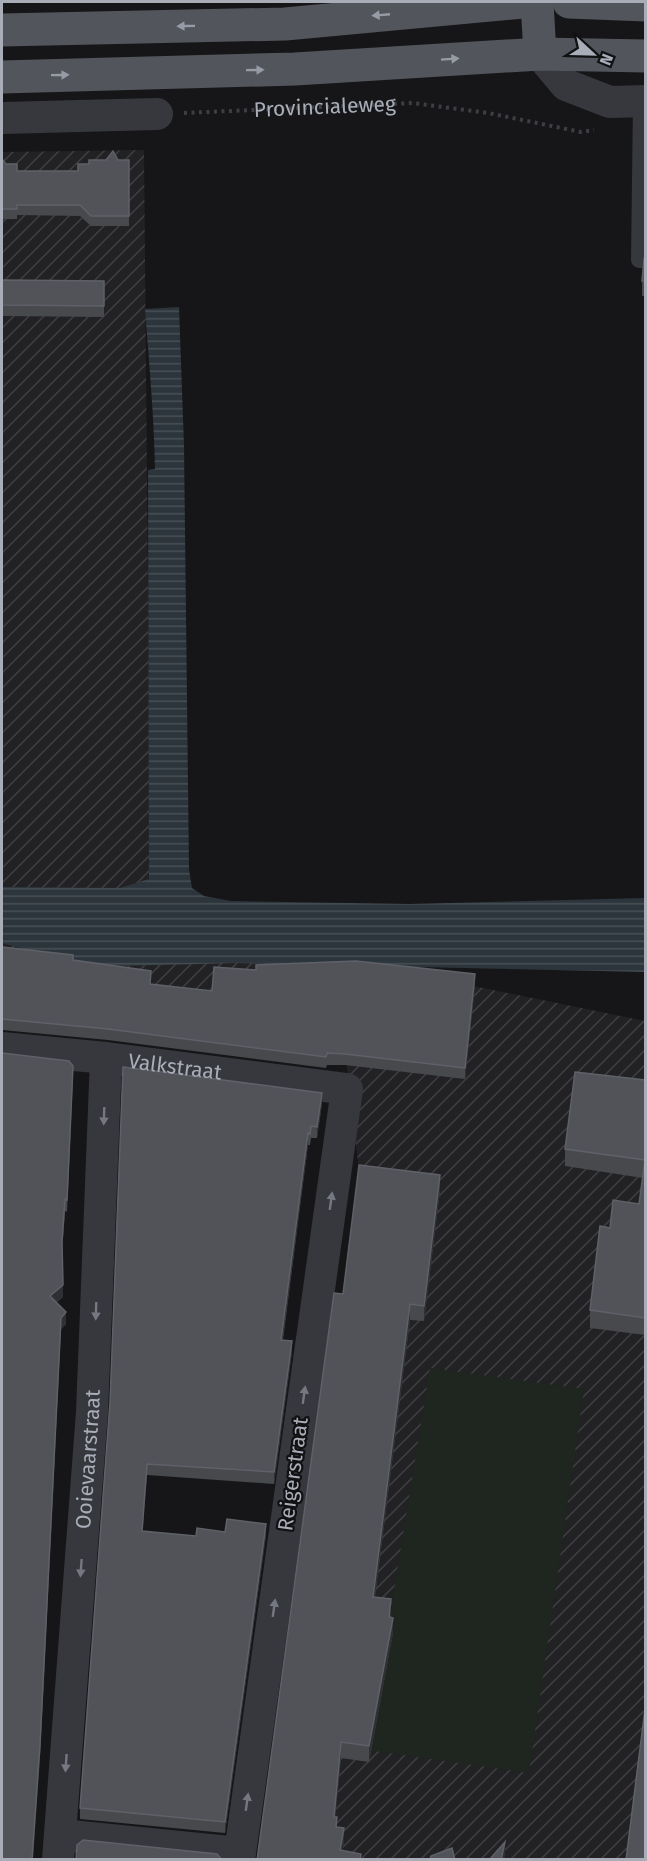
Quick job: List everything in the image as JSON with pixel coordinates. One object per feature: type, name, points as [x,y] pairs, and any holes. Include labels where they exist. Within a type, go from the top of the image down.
[{"type":"main road","points":[[2,30],[285,24],[522,2]]},
{"type":"main road","points":[[537,2],[540,54]]},
{"type":"main road","points":[[569,2],[645,5]]},
{"type":"main road","name":"Provincialeweg","points":[[2,77],[295,69],[540,54],[645,56]]},
{"type":"street","points":[[540,54],[566,85],[610,102],[642,109]]},
{"type":"street","points":[[2,118],[157,114]]},
{"type":"street","name":"Valkstraat","points":[[2,1048],[106,1058],[347,1089]]},
{"type":"street","name":"Ooievaarstraat","points":[[60,1847],[92,1412],[106,1058]]},
{"type":"street","name":"Reigerstraat","points":[[239,1856],[347,1089]]},
{"type":"street","points":[[60,1847],[239,1856]]},
{"type":"lane","points":[[642,109],[639,260],[645,260]]},
{"type":"path","name":"Provincialeweg","points":[[157,114],[413,103],[488,113],[581,132],[642,109]]},
{"type":"shaded area","points":[[144,150],[151,920],[645,1021],[645,1859],[312,1859],[388,1421],[342,1024],[2,956],[2,152]]},
{"type":"shaded area","points":[[179,307],[184,446],[189,869],[192,888],[204,896],[231,901],[410,904],[645,898],[645,972],[235,963],[85,967],[2,943],[2,887],[120,888],[149,879],[148,470],[155,469],[145,309]]},
{"type":"shaded area","points":[[430,1368],[584,1389],[529,1773],[368,1750]]},
{"type":"building","points":[[113,151],[118,160],[129,160],[129,216],[91,216],[80,205],[17,205],[17,209],[2,209],[2,159],[6,164],[17,164],[17,171],[78,171],[78,164],[89,164],[89,160],[106,160]]},
{"type":"building","points":[[644,259],[645,281],[642,281]]},
{"type":"building","points":[[2,280],[104,281],[104,306],[2,305]]},
{"type":"building","points":[[2,947],[73,955],[73,960],[151,971],[150,984],[212,991],[214,967],[256,970],[256,965],[356,961],[475,974],[465,1068],[345,1054],[327,1053],[326,1057],[108,1029],[2,1019]]},
{"type":"building","points":[[2,1053],[69,1061],[73,1066],[67,1200],[65,1199],[62,1242],[63,1285],[50,1296],[66,1312],[61,1318],[40,1745],[32,1860],[2,1860]]},
{"type":"building","points":[[123,1067],[322,1093],[317,1127],[311,1126],[310,1134],[308,1133],[281,1340],[292,1341],[274,1472],[147,1464],[142,1531],[196,1536],[197,1528],[225,1532],[227,1519],[266,1524],[225,1822],[80,1808],[110,1402]]},
{"type":"building","points":[[575,1072],[645,1080],[645,1160],[565,1149]]},
{"type":"building","points":[[645,1160],[645,1318],[590,1310],[600,1226],[610,1228],[613,1200],[639,1204]]},
{"type":"building","points":[[359,1165],[440,1175],[424,1306],[410,1304],[373,1597],[391,1599],[389,1617],[393,1618],[369,1746],[341,1742],[334,1817],[337,1817],[336,1827],[344,1828],[340,1850],[361,1854],[360,1860],[257,1860],[334,1293],[343,1294]]},
{"type":"building","points":[[645,1709],[645,1860],[626,1860]]},
{"type":"building","points":[[83,1840],[217,1854],[222,1860],[76,1860],[77,1845]]},
{"type":"building","points":[[505,1842],[501,1860],[489,1860]]},
{"type":"building","points":[[452,1848],[455,1860],[430,1860],[431,1856]]}]
